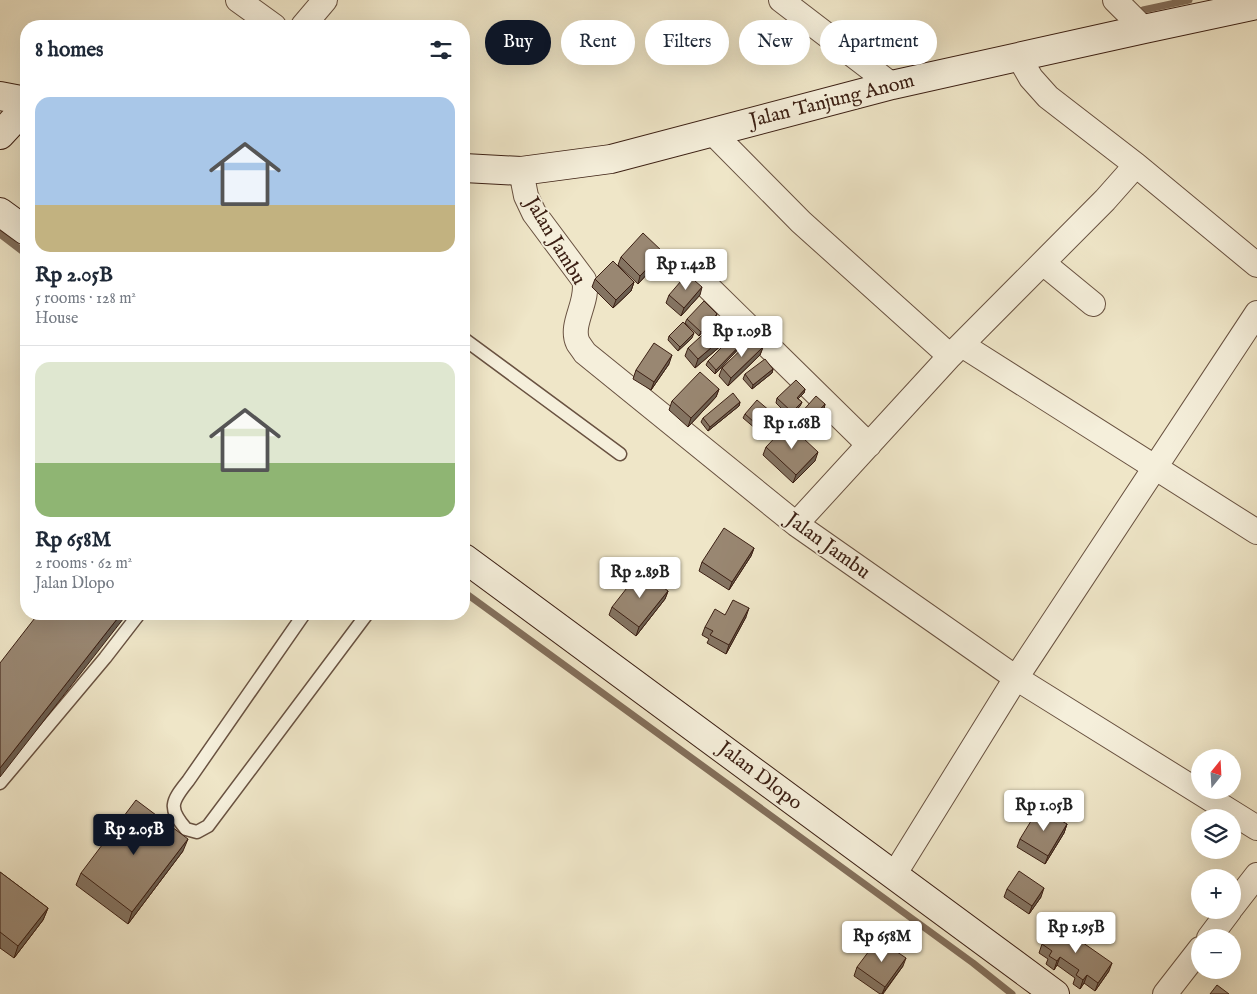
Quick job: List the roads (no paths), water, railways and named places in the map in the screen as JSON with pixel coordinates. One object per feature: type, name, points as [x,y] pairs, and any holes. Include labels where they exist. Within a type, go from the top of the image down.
[{"type":"main road","name":"Jalan Tanjung Anom","points":[[470,168],[521,171],[610,159],[892,85],[1257,5]]},
{"type":"main road","points":[[0,96],[20,100]]},
{"type":"main road","points":[[0,135],[20,113]]},
{"type":"main road","points":[[0,212],[20,227]]},
{"type":"main road","name":"Jalan Dlopo","points":[[470,562],[1055,994]]},
{"type":"street","points":[[238,0],[266,20]]},
{"type":"street","points":[[308,20],[325,0]]},
{"type":"street","points":[[781,0],[892,85]]},
{"type":"street","points":[[1115,0],[1144,29]]},
{"type":"street","points":[[1019,56],[1031,78],[1048,96],[1136,165],[1257,265]]},
{"type":"street","points":[[713,133],[802,222],[956,351],[1156,466],[1257,532]]},
{"type":"street","points":[[796,524],[956,351],[1105,200],[1136,165]]},
{"type":"street","name":"Jalan Jambu","points":[[521,171],[526,196],[534,213],[584,280],[585,295],[576,329],[577,342],[585,353],[796,524],[1016,678],[1257,828]]},
{"type":"street","points":[[1042,263],[1092,304]]},
{"type":"street","points":[[706,285],[869,445]]},
{"type":"street","points":[[894,876],[1016,678],[1257,313]]},
{"type":"street","points":[[1241,895],[1257,875]]},
{"type":"street","points":[[1165,994],[1191,961]]},
{"type":"lane","points":[[470,343],[620,454]]},
{"type":"lane","points":[[0,784],[134,620]]},
{"type":"lane","points":[[300,620],[176,796],[172,804],[174,812],[186,829],[197,832],[208,826],[362,620]]},
{"type":"waterway","points":[[1143,10],[1189,0]]},
{"type":"waterway","points":[[0,234],[20,249]]},
{"type":"waterway","points":[[470,596],[973,963],[1012,994]]}]
